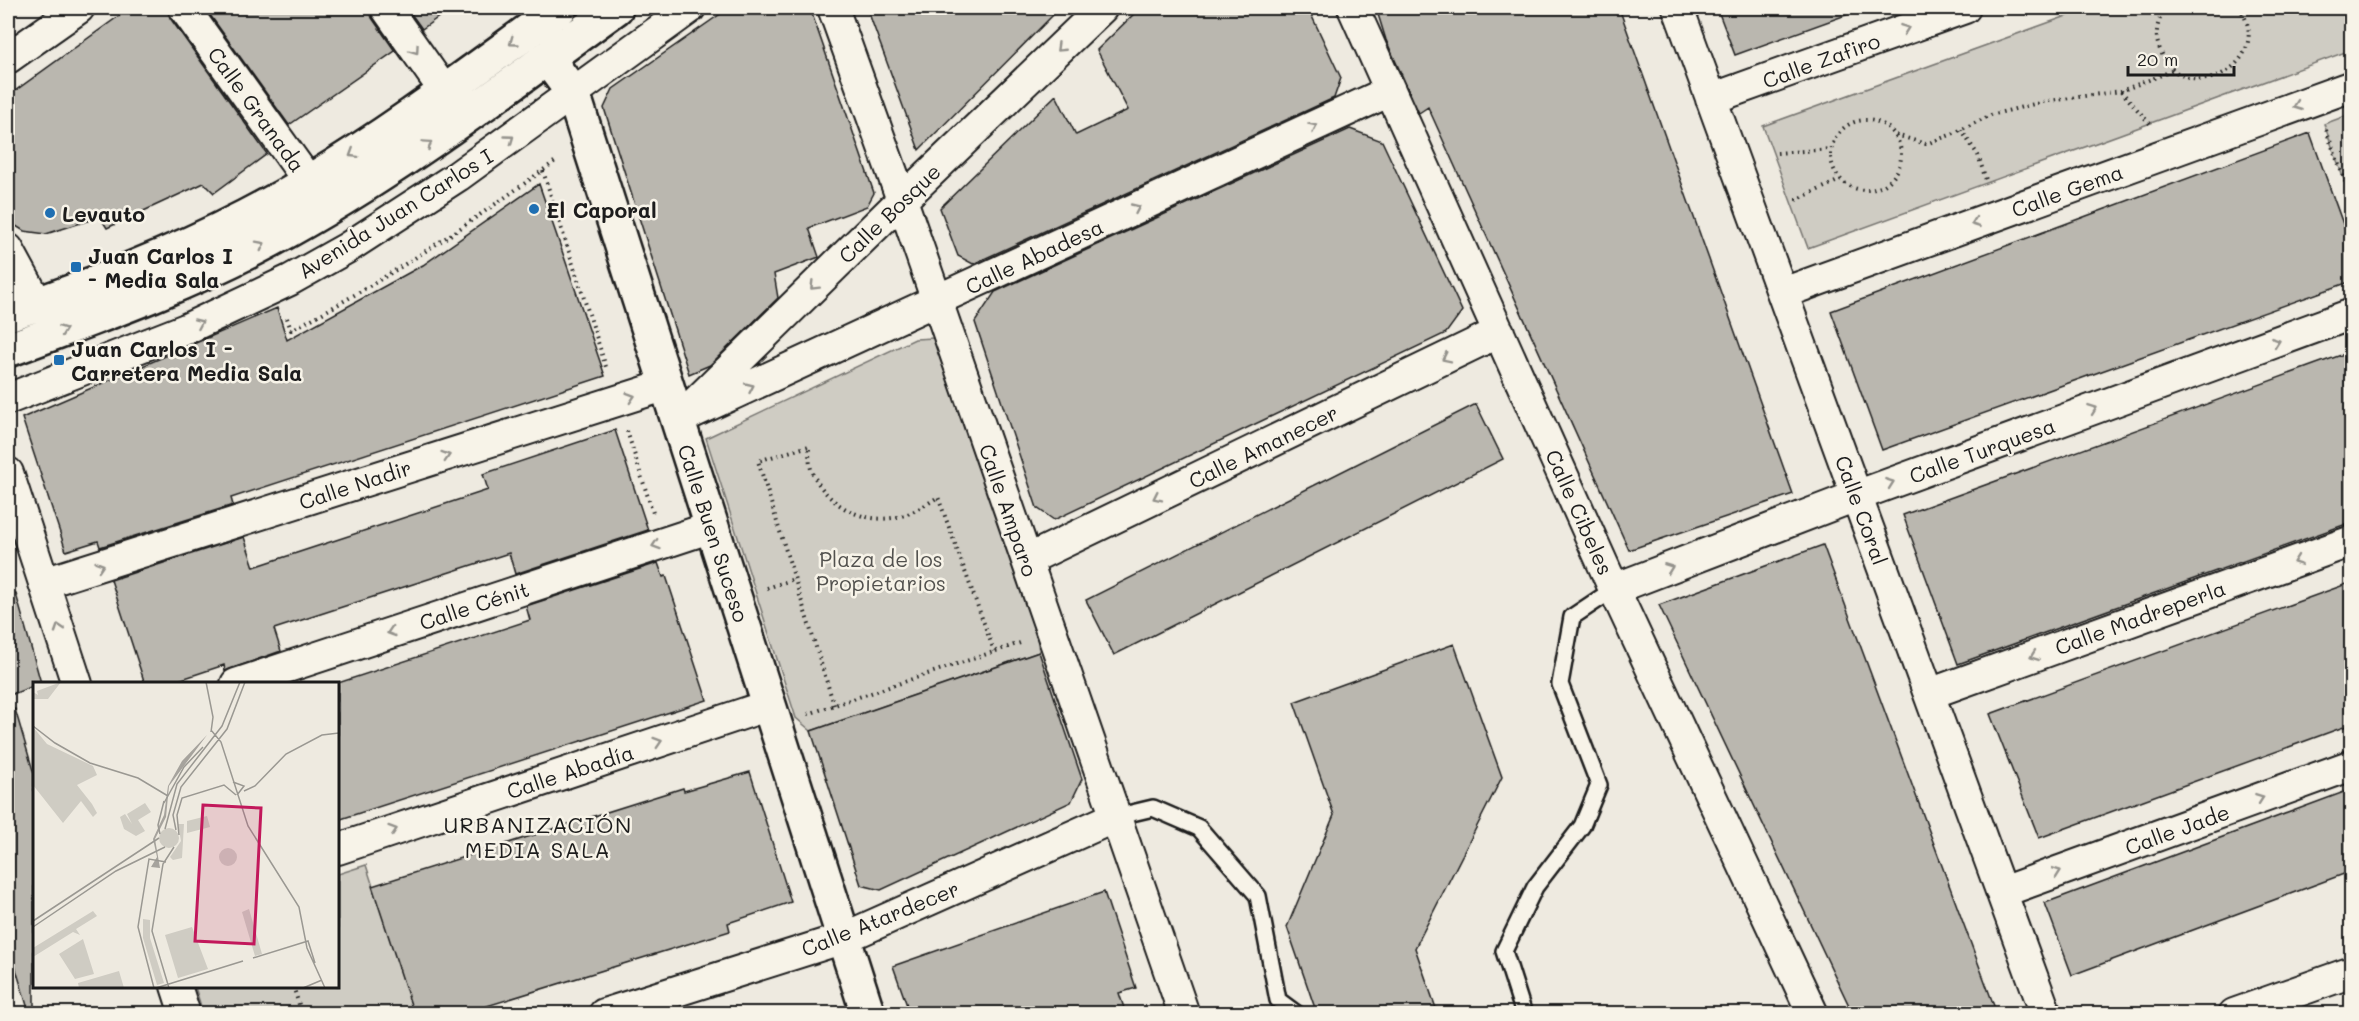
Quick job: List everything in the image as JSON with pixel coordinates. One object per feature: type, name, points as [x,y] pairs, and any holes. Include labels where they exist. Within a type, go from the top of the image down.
[{"type":"main road","points":[[8,314],[185,246],[309,182],[361,150],[445,92],[560,8]]},
{"type":"main road","name":"Avenida Juan Carlos I","points":[[8,350],[159,293],[270,241],[378,177],[616,8]]},
{"type":"main road","name":"Calle Buen Suceso","points":[[547,58],[573,93],[868,1014]]},
{"type":"street","points":[[8,58],[79,8]]},
{"type":"street","name":"Calle Granada","points":[[184,8],[309,182]]},
{"type":"street","points":[[386,8],[445,92]]},
{"type":"street","name":"Avenida Juan Carlos I","points":[[8,399],[186,329],[290,280],[402,214],[459,176],[690,8]]},
{"type":"street","name":"Calle Amparo","points":[[833,8],[902,200],[1184,1014]]},
{"type":"street","name":"Calle Bosque","points":[[677,420],[1102,8]]},
{"type":"street","name":"Calle Cibeles","points":[[1353,8],[1614,589],[1813,1014]]},
{"type":"street","name":"Calle Coral","points":[[1678,8],[2046,1014]]},
{"type":"street","name":"Calle Zafiro","points":[[1712,99],[1965,8]]},
{"type":"street","name":"Calle Gema","points":[[1783,294],[2352,86]]},
{"type":"street","name":"Calle Abadesa","points":[[677,420],[1390,91]]},
{"type":"street","points":[[8,249],[38,304]]},
{"type":"street","name":"Calle Turquesa","points":[[1614,589],[1856,496],[2352,314]]},
{"type":"street","name":"Calle Amanecer","points":[[1027,560],[1499,332]]},
{"type":"street","name":"Calle Nadir","points":[[44,583],[667,385]]},
{"type":"street","points":[[8,473],[76,682]]},
{"type":"street","name":"Calle Cénit","points":[[242,682],[712,527]]},
{"type":"street","name":"Calle Madreperla","points":[[1929,694],[2352,541]]},
{"type":"street","name":"Calle Abadía","points":[[339,849],[769,705]]},
{"type":"street","name":"Calle Jade","points":[[2002,892],[2352,765]]},
{"type":"street","name":"Calle Atardecer","points":[[604,1014],[844,938],[1115,817]]},
{"type":"street","points":[[2234,1014],[2352,972]]},
{"type":"street","points":[[176,988],[185,1014]]},
{"type":"lane","points":[[1524,1014],[1504,951],[1535,887],[1582,826],[1599,785],[1560,684],[1572,617],[1614,589]]},
{"type":"lane","points":[[1115,817],[1153,808],[1199,828],[1258,896],[1278,1000],[1297,1014]]},
{"type":"path","points":[[2166,8],[2157,28],[2157,43],[2163,58],[2183,76],[2198,80],[2212,79],[2226,73],[2242,57],[2247,42],[2247,24],[2240,9],[2249,8]]},
{"type":"path","points":[[1896,135],[1926,144],[1990,115],[2042,102],[2121,91],[2174,70]]},
{"type":"path","points":[[1864,119],[1876,120],[1896,135],[1902,158],[1891,181],[1880,188],[1869,191],[1851,188],[1840,180],[1833,170],[1831,149],[1835,137],[1851,122],[1864,119]]},
{"type":"path","points":[[2324,124],[2352,200]]},
{"type":"path","points":[[1961,130],[1978,155],[1987,183]]},
{"type":"path","points":[[1777,153],[1831,149]]},
{"type":"path","points":[[1796,200],[1840,180]]},
{"type":"path","points":[[834,705],[758,461],[809,446],[810,467],[820,487],[837,504],[860,517],[892,518],[915,511],[938,497],[994,651]]},
{"type":"path","points":[[805,715],[1027,640]]},
{"type":"path","points":[[293,988],[302,1014]]},
{"type":"green space","points":[[2089,8],[2351,8],[2351,50],[1808,248],[1763,126]]},
{"type":"green space","points":[[2352,114],[2351,200],[2324,124]]},
{"type":"green space","name":"Plaza de los Propietarios","points":[[934,338],[1037,637],[1039,652],[811,731],[796,718],[706,438],[915,339]]},
{"type":"green space","points":[[366,865],[414,1013],[203,1013],[195,988],[339,988],[339,874]]},
{"type":"building","points":[[130,8],[167,8],[170,18],[267,154],[214,193],[204,183],[107,228],[100,217],[46,234],[24,231],[8,221],[8,96]]},
{"type":"building","points":[[205,8],[369,8],[372,18],[395,51],[289,125]]},
{"type":"building","points":[[407,8],[451,8],[422,29]]},
{"type":"building","points":[[729,8],[810,8],[874,193],[867,206],[809,228],[819,257],[774,274],[778,298],[710,365],[689,374],[604,108],[613,89]]},
{"type":"building","points":[[867,8],[1060,8],[919,150]]},
{"type":"building","points":[[1140,8],[1308,8],[1341,78],[1334,98],[973,264],[958,256],[940,208],[1056,95],[1076,135],[1128,110],[1097,50]]},
{"type":"building","points":[[1376,8],[1619,8],[1793,494],[1629,550],[1428,107],[1419,113],[1386,40]]},
{"type":"building","points":[[1717,8],[1856,8],[1857,11],[1735,55]]},
{"type":"building","points":[[1350,129],[1382,141],[1462,311],[1446,333],[1054,520],[1037,508],[975,322],[995,292]]},
{"type":"building","points":[[2310,133],[2352,249],[2352,281],[1882,450],[1831,311]]},
{"type":"building","points":[[539,184],[605,376],[231,498],[233,505],[100,547],[98,541],[66,551],[22,418],[277,308],[287,340],[423,265]]},
{"type":"building","points":[[2352,351],[2352,522],[1958,664],[1903,515]]},
{"type":"building","points":[[1476,404],[1503,459],[1114,655],[1086,600]]},
{"type":"building","points":[[615,430],[648,530],[515,574],[509,553],[274,629],[281,651],[225,671],[224,665],[173,682],[144,682],[111,580],[244,537],[254,567],[488,490],[483,474]]},
{"type":"building","points":[[1823,545],[1997,1014],[1853,1014],[1659,605]]},
{"type":"building","points":[[658,563],[663,577],[666,576],[707,700],[339,820],[339,683],[530,620],[526,606]]},
{"type":"building","points":[[2352,582],[2352,724],[2039,838],[1990,714]]},
{"type":"building","points":[[16,594],[41,682],[33,682],[33,686],[8,696],[8,595]]},
{"type":"building","points":[[1454,644],[1502,777],[1415,948],[1438,1014],[1317,1014],[1287,927],[1334,815],[1294,702]]},
{"type":"building","points":[[1039,652],[1082,779],[1071,802],[881,890],[861,885],[811,731]]},
{"type":"building","points":[[15,709],[33,771],[34,1008],[28,1009],[8,943],[8,710]]},
{"type":"building","points":[[750,772],[791,902],[728,923],[730,931],[461,1014],[414,1014],[372,886],[683,788],[684,791]]},
{"type":"building","points":[[2352,789],[2352,871],[2072,975],[2045,903]]},
{"type":"building","points":[[1104,892],[1136,988],[1119,993],[1126,1014],[910,1014],[893,966]]},
{"type":"place","name":"El Caporal","points":[[534,209]]},
{"type":"place","name":"Levauto","points":[[50,213]]},
{"type":"place","name":"Juan Carlos I - Media Sala","points":[[76,267]]},
{"type":"place","name":"Juan Carlos I - Carretera Media Sala","points":[[59,360]]},
{"type":"district","name":"URBANIZACIÓN MEDIA SALA","points":[[538,836]]}]
